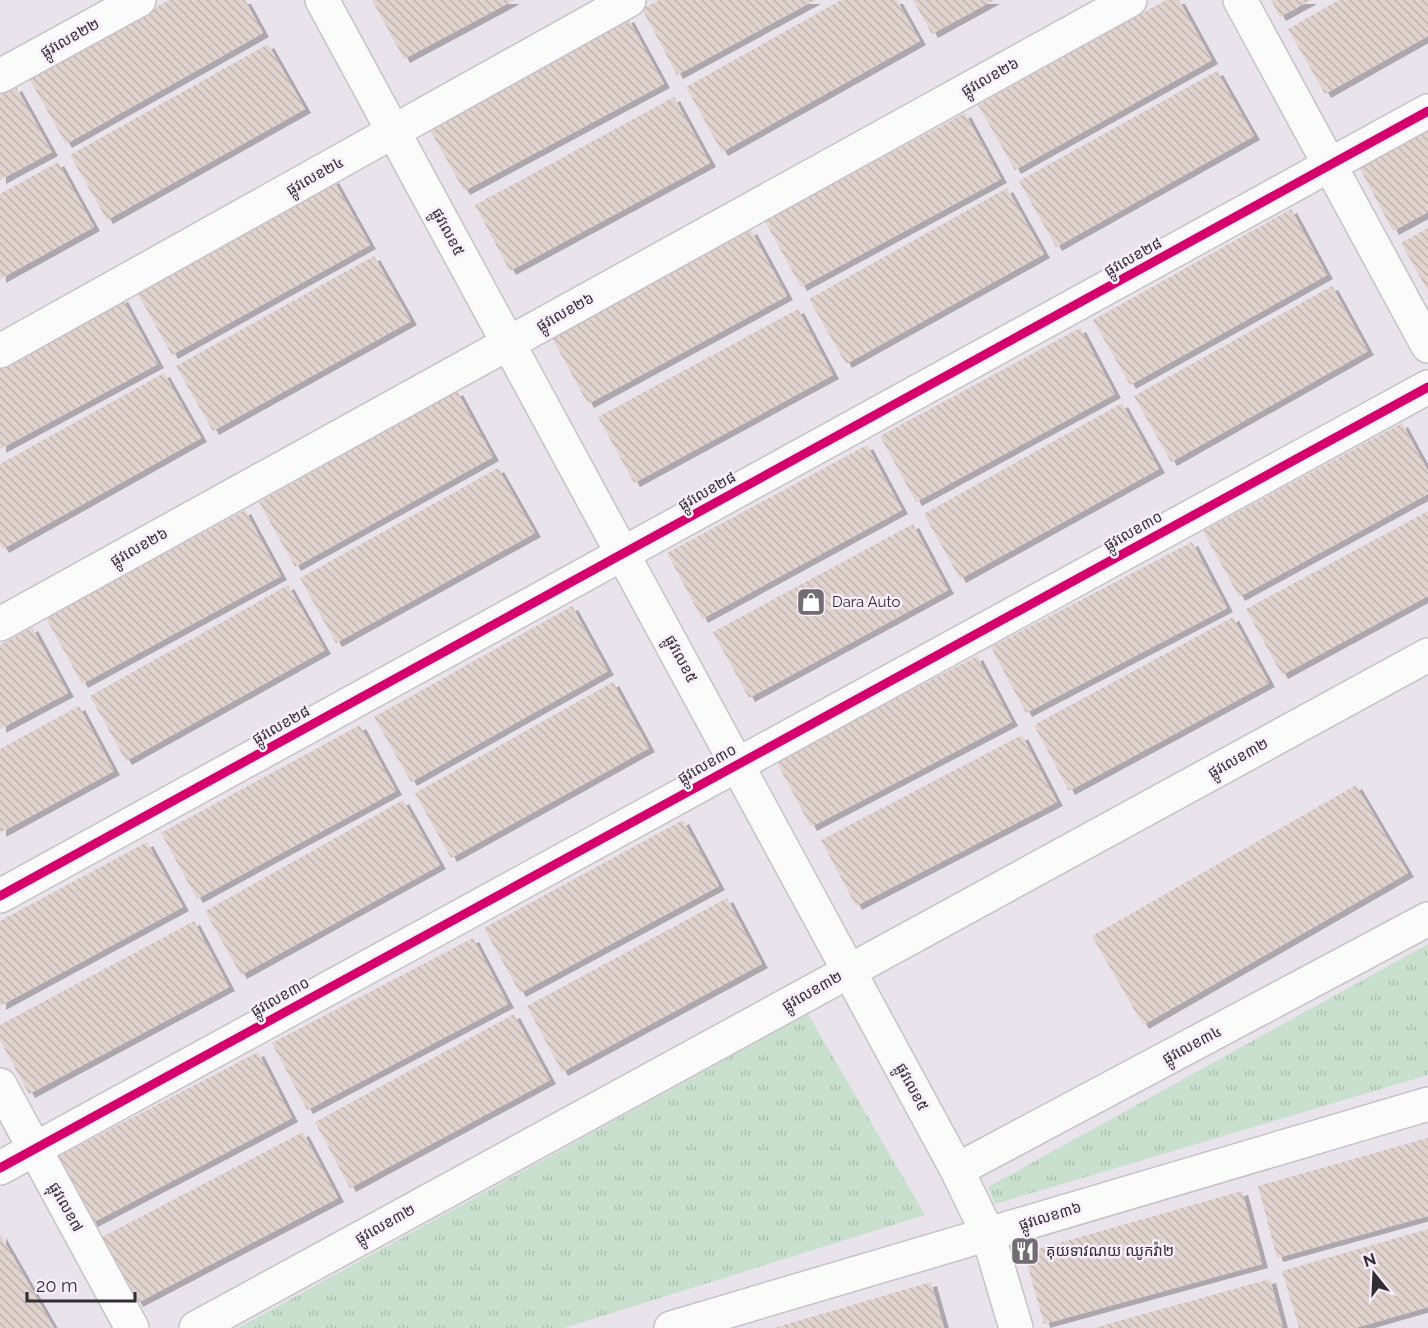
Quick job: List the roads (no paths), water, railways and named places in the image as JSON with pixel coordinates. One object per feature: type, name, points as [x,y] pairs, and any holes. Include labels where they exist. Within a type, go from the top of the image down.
[{"type":"street","name":"ផ្លូវលេខ២២","points":[[0,76],[139,0]]},
{"type":"street","name":"ផ្លូវលេខ៥","points":[[322,0],[957,1170],[988,1234],[1017,1328]]},
{"type":"street","name":"ផ្លូវលេខ២៤","points":[[0,351],[629,0]]},
{"type":"street","name":"ផ្លូវលេខ២៦","points":[[0,624],[1130,0]]},
{"type":"street","points":[[1240,0],[1428,346]]},
{"type":"street","name":"ផ្លូវលេខ២៨","points":[[0,896],[1428,111]]},
{"type":"street","name":"ផ្លូវលេខ៣០","points":[[0,1168],[1428,387]]},
{"type":"street","name":"ផ្លូវលេខ៣២","points":[[196,1328],[1428,655]]},
{"type":"street","name":"ផ្លូវលេខ៣៤","points":[[957,1170],[1428,919]]},
{"type":"street","name":"ផ្លុវលេខ៧","points":[[0,1086],[132,1328]]},
{"type":"street","name":"ផ្លូវលេខ៣៦","points":[[671,1328],[1428,1104]]},
{"type":"place","name":"Dara Auto","points":[[811,602]]},
{"type":"place","name":"គុយទាវណយ ឈូកវ៉ា២","points":[[1025,1251]]}]
